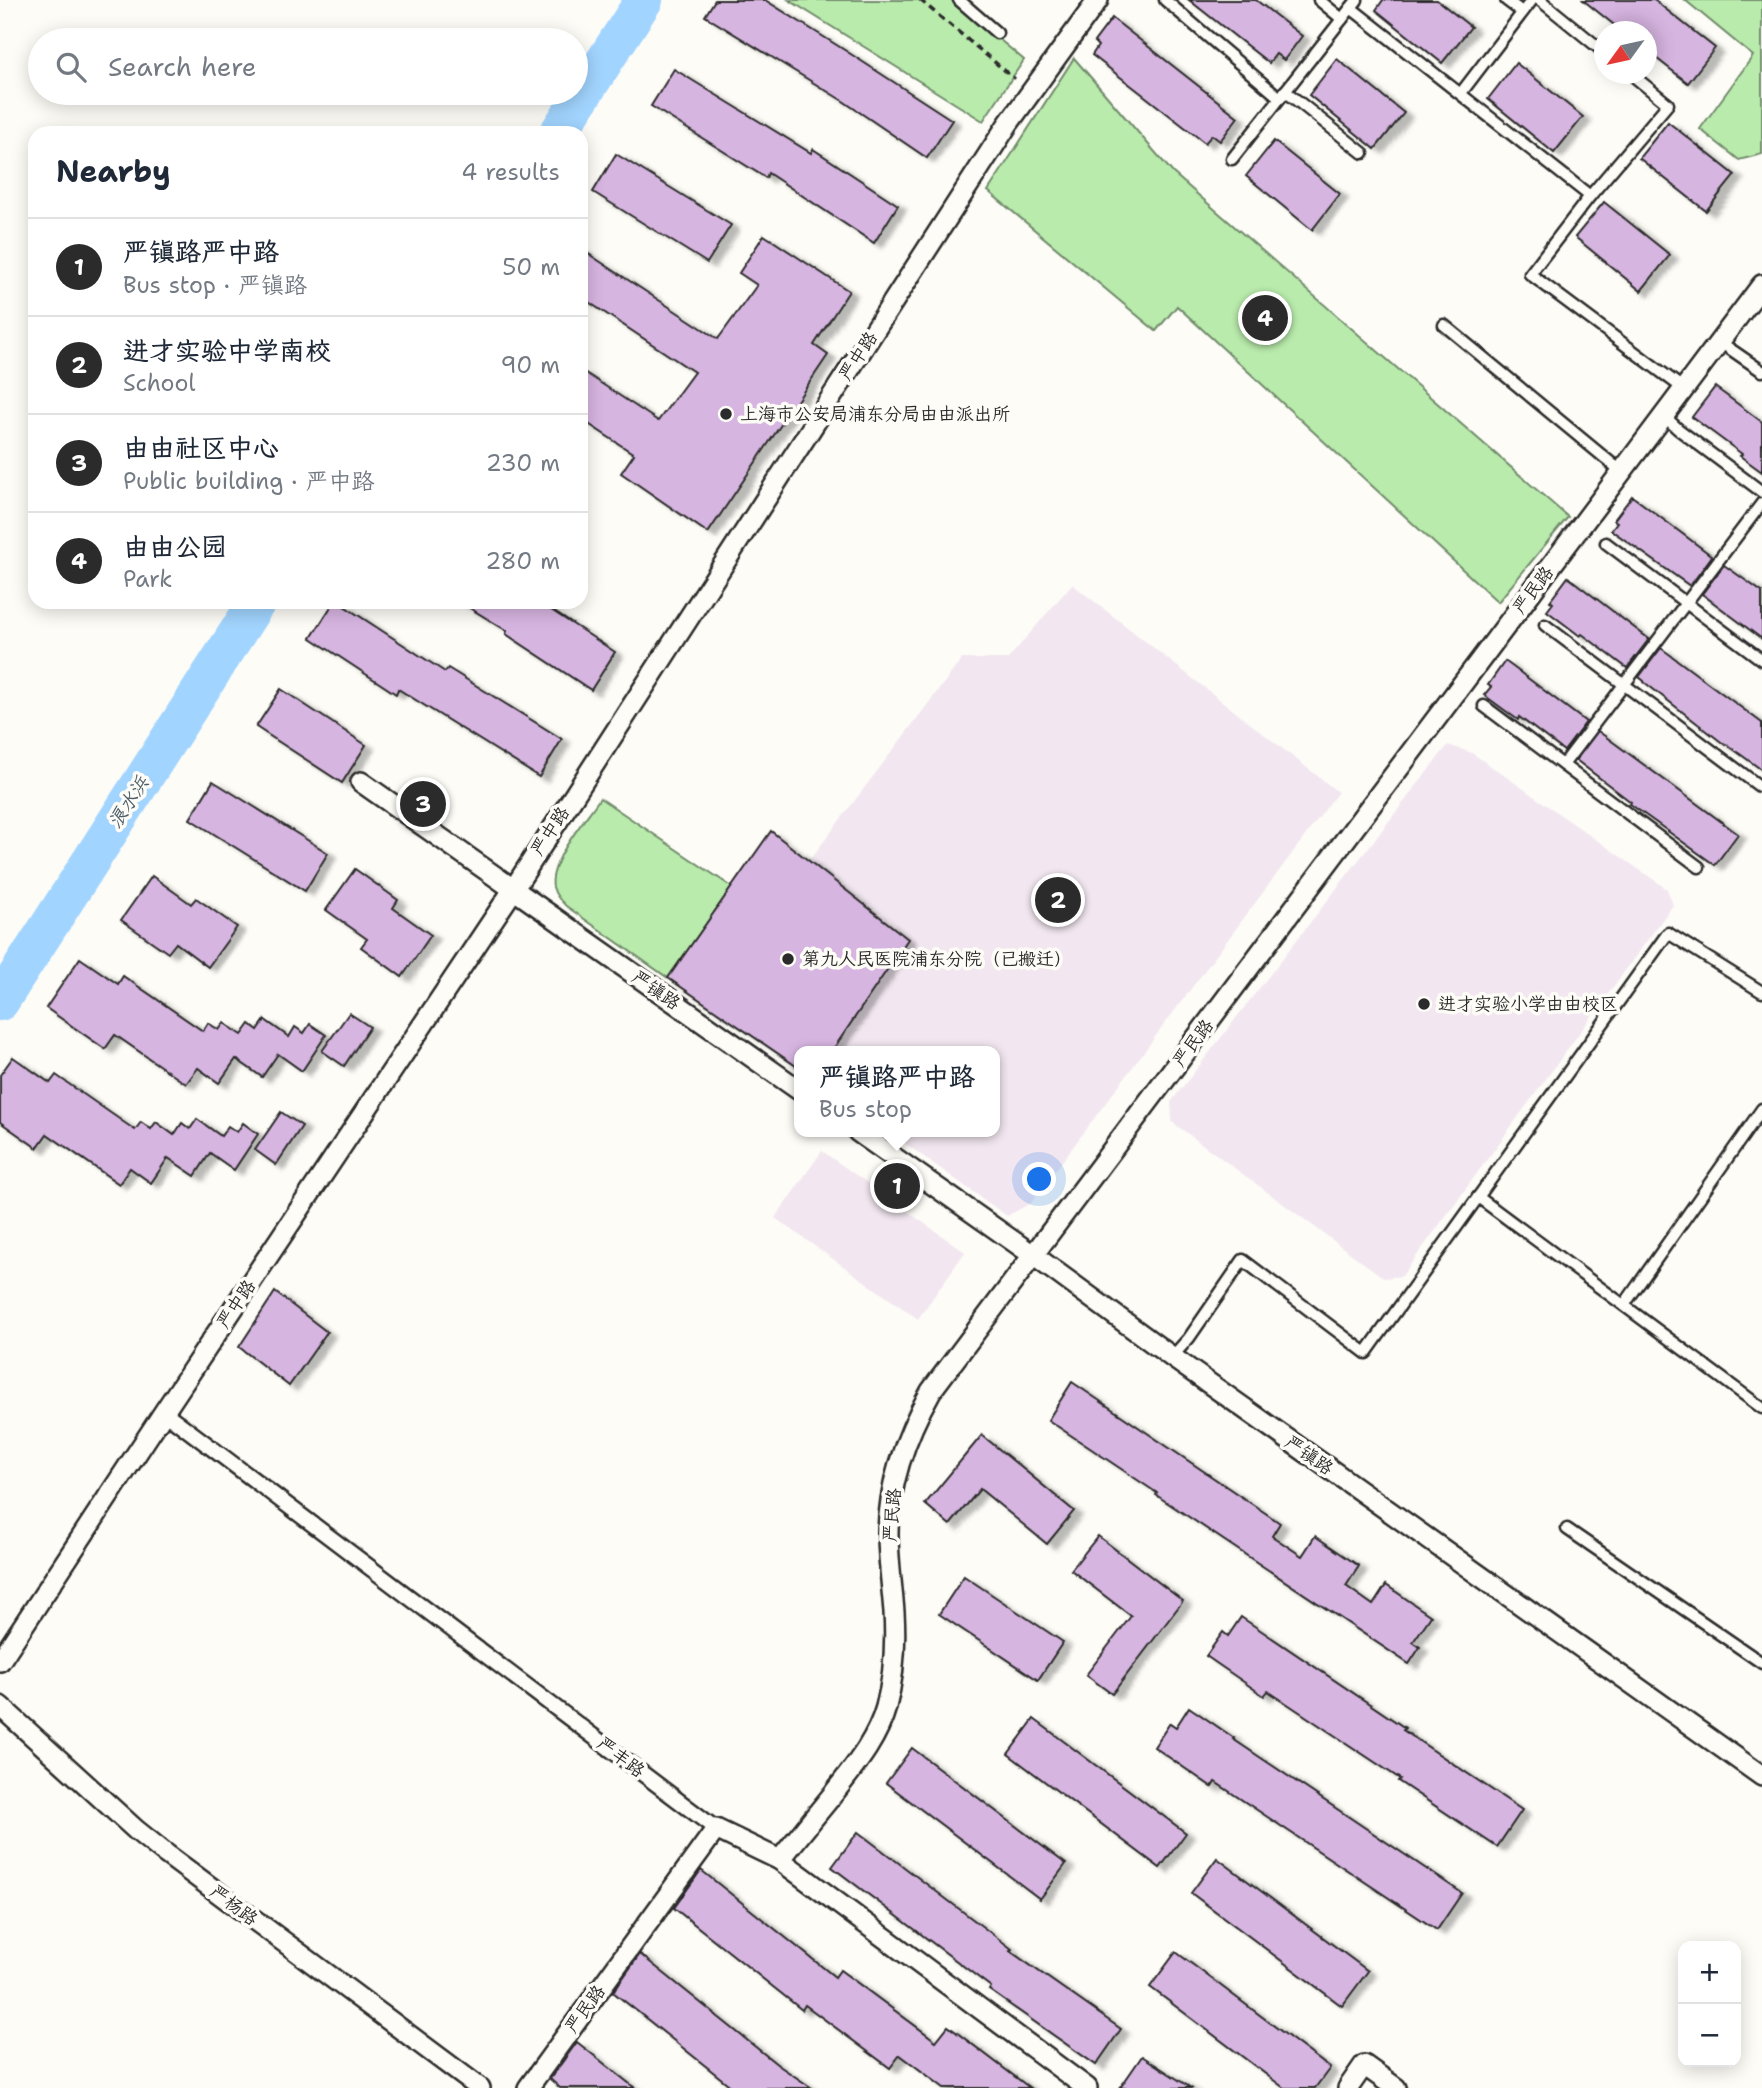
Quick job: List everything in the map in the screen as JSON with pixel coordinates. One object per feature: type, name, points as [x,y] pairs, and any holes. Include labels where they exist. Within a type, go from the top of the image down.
[{"type":"street","name":"严中路","points":[[0,1661],[513,890],[1031,91],[1097,0]]},
{"type":"street","name":"严民路","points":[[780,1860],[874,1739],[886,1710],[893,1676],[895,1642],[888,1534],[890,1501],[898,1466],[914,1421],[931,1391],[1762,285]]},
{"type":"street","name":"严镇路","points":[[360,782],[794,1087]]},
{"type":"street","name":"严镇路","points":[[865,1137],[1762,1776]]},
{"type":"street","name":"严丰路","points":[[164,1412],[716,1829],[780,1860],[1087,2088]]},
{"type":"street","name":"严杨路","points":[[0,1706],[166,1854],[480,2088]]},
{"type":"street","name":"严民路","points":[[528,2088],[716,1829]]},
{"type":"street","points":[[1348,2088],[1364,2065],[1396,2088]]},
{"type":"lane","points":[[959,0],[997,33]]},
{"type":"lane","points":[[1165,0],[1282,94],[1363,153]]},
{"type":"lane","points":[[1320,0],[1342,19]]},
{"type":"lane","points":[[1506,0],[1522,12]]},
{"type":"lane","points":[[1461,93],[1532,0]]},
{"type":"lane","points":[[1540,0],[1594,43]]},
{"type":"lane","points":[[1232,159],[1354,4],[1590,196]]},
{"type":"lane","points":[[1643,84],[1668,104],[1590,196],[1530,274],[1684,389]]},
{"type":"lane","points":[[1444,325],[1622,472]]},
{"type":"lane","points":[[1720,342],[1762,371]]},
{"type":"lane","points":[[1664,416],[1762,492]]},
{"type":"lane","points":[[1563,765],[1762,503]]},
{"type":"lane","points":[[1606,543],[1762,660]]},
{"type":"lane","points":[[1545,625],[1759,786]]},
{"type":"lane","points":[[1484,706],[1699,867]]},
{"type":"lane","points":[[1172,1357],[1189,1338],[1243,1260],[1366,1353],[1668,933],[1762,992]]},
{"type":"lane","points":[[1624,1306],[1762,1110]]},
{"type":"lane","points":[[1478,1197],[1762,1408]]},
{"type":"lane","points":[[1567,1529],[1762,1663]]},
{"type":"path","points":[[920,0],[1031,91]]},
{"type":"shaded area","points":[[1072,584],[1338,792],[1031,1203],[1007,1216],[896,1137],[1000,1137],[1000,1046],[835,1046],[908,939],[809,861],[962,659],[1008,659]]},
{"type":"shaded area","name":"进才实验小学由由校区","points":[[1448,745],[1472,753],[1667,889],[1673,905],[1402,1276],[1384,1278],[1172,1122],[1171,1102]]},
{"type":"shaded area","points":[[822,1151],[965,1252],[918,1319],[775,1218]]},
{"type":"green space","points":[[789,0],[952,0],[1024,60],[983,121]]},
{"type":"green space","points":[[1685,0],[1762,0],[1762,154],[1739,160],[1700,129],[1753,56]]},
{"type":"green space","points":[[1074,58],[1173,173],[1568,517],[1498,602],[1177,306],[1156,331],[988,191]]},
{"type":"green space","points":[[600,798],[732,887],[668,978],[566,906],[554,890],[553,877],[562,853]]},
{"type":"building","points":[[715,0],[765,0],[952,120],[927,158],[843,101],[705,16]]},
{"type":"building","points":[[1189,0],[1256,0],[1302,36],[1284,60],[1276,54],[1269,63]]},
{"type":"building","points":[[1383,0],[1437,0],[1471,27],[1442,63],[1376,10]]},
{"type":"building","points":[[1583,0],[1654,0],[1715,48],[1688,83],[1657,59],[1657,21],[1609,21]]},
{"type":"building","points":[[1112,18],[1238,117],[1220,141],[1212,135],[1205,143],[1092,55],[1098,46],[1094,42]]},
{"type":"building","points":[[1337,59],[1404,113],[1375,149],[1309,95]]},
{"type":"building","points":[[1516,63],[1583,117],[1554,153],[1488,99]]},
{"type":"building","points":[[674,69],[811,153],[813,149],[898,205],[874,243],[768,173],[766,178],[651,106]]},
{"type":"building","points":[[1668,122],[1735,175],[1706,211],[1639,158]]},
{"type":"building","points":[[1274,141],[1340,194],[1312,230],[1246,176]]},
{"type":"building","points":[[616,154],[731,225],[707,263],[593,192]]},
{"type":"building","points":[[1604,202],[1670,255],[1641,291],[1575,237]]},
{"type":"building","points":[[764,235],[849,291],[814,345],[828,355],[708,533],[621,473],[634,454],[588,424],[588,375],[658,421],[694,372],[588,302],[588,254],[718,339],[757,285],[739,273]]},
{"type":"building","points":[[1715,387],[1762,422],[1762,472],[1692,417]]},
{"type":"building","points":[[1632,496],[1712,556],[1690,586],[1611,530],[1617,522],[1614,520]]},
{"type":"building","points":[[1724,565],[1762,592],[1762,639],[1702,594]]},
{"type":"building","points":[[1568,577],[1649,639],[1627,668],[1547,611],[1553,603],[1550,601]]},
{"type":"building","points":[[330,609],[349,609],[445,672],[448,668],[562,739],[539,777],[398,689],[396,694],[311,638]]},
{"type":"building","points":[[471,609],[550,609],[615,652],[591,690],[506,634],[507,631]]},
{"type":"building","points":[[1661,648],[1762,723],[1762,770],[1725,745],[1639,677]]},
{"type":"building","points":[[1505,661],[1586,722],[1564,751],[1484,695]]},
{"type":"building","points":[[281,689],[366,745],[342,783],[256,727]]},
{"type":"building","points":[[1598,731],[1738,834],[1715,865],[1630,804],[1631,802],[1576,760]]},
{"type":"building","points":[[213,781],[328,853],[305,891],[190,819]]},
{"type":"building","name":"第九人民医院浦东分院（已搬迁）","points":[[771,831],[908,939],[835,1046],[794,1046],[794,1065],[668,978]]},
{"type":"building","points":[[355,869],[398,900],[393,908],[431,935],[402,977],[361,947],[367,939],[326,910]]},
{"type":"building","points":[[152,876],[191,904],[196,898],[237,927],[208,967],[176,943],[168,953],[121,920]]},
{"type":"building","points":[[80,958],[118,984],[123,976],[203,1031],[208,1023],[219,1030],[224,1023],[242,1035],[250,1024],[258,1030],[265,1020],[289,1037],[295,1027],[304,1033],[310,1024],[326,1035],[302,1071],[278,1054],[262,1077],[236,1059],[219,1083],[198,1068],[186,1084],[115,1035],[105,1049],[46,1008]]},
{"type":"building","points":[[349,1013],[370,1027],[344,1066],[322,1051]]},
{"type":"building","points":[[13,1057],[50,1083],[56,1075],[135,1130],[141,1122],[151,1129],[156,1122],[174,1135],[182,1123],[190,1129],[197,1119],[221,1136],[228,1126],[237,1132],[243,1123],[258,1134],[234,1170],[210,1153],[195,1176],[168,1158],[151,1183],[130,1168],[119,1184],[47,1134],[37,1148],[0,1122],[0,1075]]},
{"type":"building","points":[[281,1112],[302,1126],[276,1165],[255,1150]]},
{"type":"building","points":[[275,1292],[327,1332],[289,1386],[239,1347]]},
{"type":"building","points":[[1072,1382],[1280,1523],[1272,1536],[1302,1556],[1315,1536],[1359,1566],[1346,1586],[1373,1605],[1386,1585],[1431,1616],[1413,1642],[1420,1647],[1409,1664],[1048,1420]]},
{"type":"building","points":[[982,1435],[1074,1511],[1047,1544],[980,1489],[950,1525],[925,1504]]},
{"type":"building","points":[[1098,1536],[1183,1601],[1112,1694],[1086,1675],[1131,1616],[1071,1570]]},
{"type":"building","points":[[964,1576],[1063,1642],[1038,1680],[939,1614]]},
{"type":"building","points":[[1241,1617],[1522,1810],[1497,1847],[1268,1691],[1264,1696],[1206,1656],[1223,1632],[1228,1636]]},
{"type":"building","points":[[1189,1707],[1462,1893],[1437,1930],[1215,1782],[1212,1787],[1154,1747],[1170,1723],[1176,1727]]},
{"type":"building","points":[[1034,1719],[1186,1833],[1160,1868],[1008,1754]]},
{"type":"building","points":[[912,1748],[1066,1864],[1040,1899],[886,1783]]},
{"type":"building","points":[[858,1832],[1012,1949],[1010,1951],[1121,2029],[1096,2065],[989,1990],[991,1987],[832,1867]]},
{"type":"building","points":[[1217,1858],[1368,1971],[1342,2006],[1191,1893]]},
{"type":"building","points":[[701,1870],[835,1977],[840,1970],[936,2041],[948,2026],[1030,2088],[944,2088],[900,2055],[890,2068],[805,2005],[802,2010],[674,1908]]},
{"type":"building","points":[[1176,1952],[1330,2068],[1315,2088],[1284,2088],[1150,1987]]},
{"type":"building","points":[[640,1954],[778,2065],[812,2088],[733,2088],[613,1992]]},
{"type":"building","points":[[577,2042],[635,2088],[560,2088],[550,2079]]},
{"type":"building","points":[[1142,2056],[1191,2088],[1120,2088]]},
{"type":"waterway","name":"浪水浜","points":[[588,87],[644,0]]},
{"type":"waterway","name":"浪水浜","points":[[563,126],[576,105]]},
{"type":"waterway","name":"浪水浜","points":[[0,1002],[253,609]]},
{"type":"place","name":"由由公园","points":[[1265,318]]},
{"type":"place","name":"上海市公安局浦东分局由由派出所","points":[[726,414]]},
{"type":"place","name":"由由社区中心","points":[[423,804]]},
{"type":"place","name":"进才实验中学南校","points":[[1058,900]]},
{"type":"place","name":"第九人民医院浦东分院（已搬迁）","points":[[788,959]]},
{"type":"place","name":"进才实验小学由由校区","points":[[1424,1004]]},
{"type":"place","name":"严镇路严中路","points":[[897,1186]]}]
